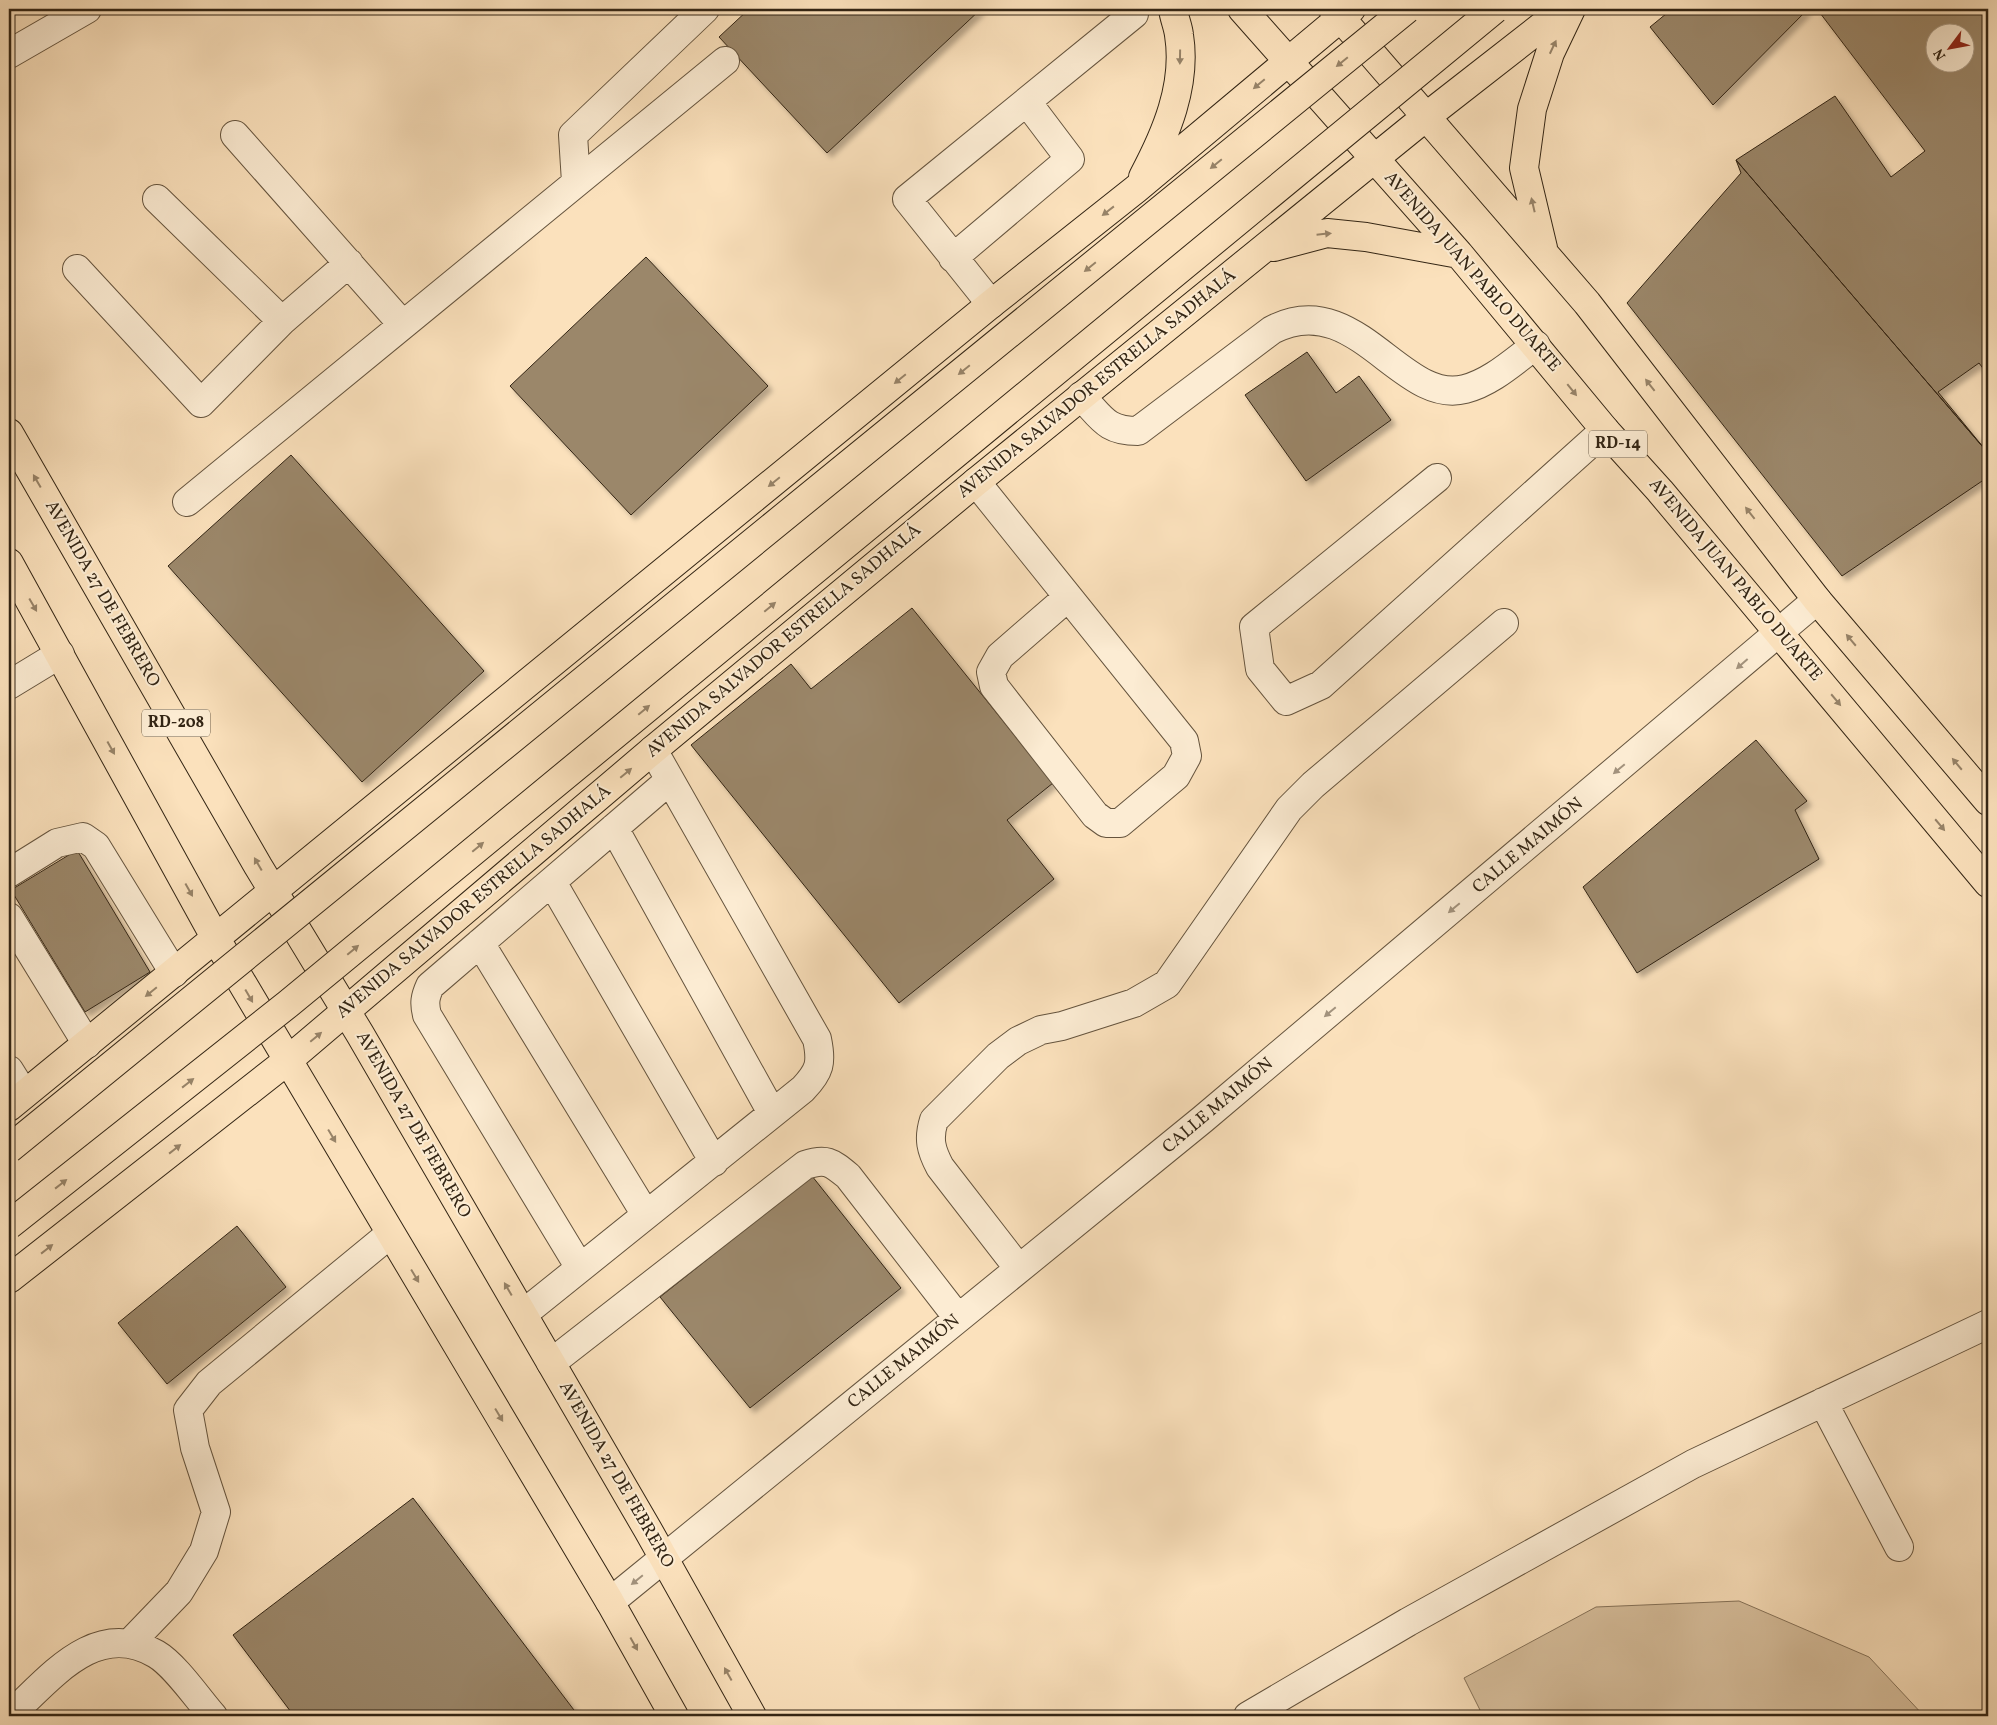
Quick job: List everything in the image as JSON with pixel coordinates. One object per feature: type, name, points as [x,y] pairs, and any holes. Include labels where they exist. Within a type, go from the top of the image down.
[{"type":"main road","points":[[1136,189],[1157,151],[1178,91],[1179,35],[1173,9]]},
{"type":"main road","name":"AVENIDA JUAN PABLO DUARTE","points":[[1242,9],[1459,254],[1605,430],[1660,491],[1779,632],[1988,883]]},
{"type":"main road","points":[[9,1148],[1407,9]]},
{"type":"main road","name":"AVENIDA SALVADOR ESTRELLA SADHALÁ","points":[[9,1225],[288,1004],[1495,9]]},
{"type":"main road","name":"AVENIDA SALVADOR ESTRELLA SADHALÁ","points":[[9,1279],[287,1061],[653,750],[976,482],[1427,116],[1564,9]]},
{"type":"main road","points":[[1544,252],[1524,168],[1532,109],[1550,53],[1571,9]]},
{"type":"main road","points":[[16,1100],[274,892],[991,304],[1136,189],[1342,12],[1427,116],[1587,303],[1817,600],[1988,801]]},
{"type":"main road","points":[[1260,251],[1293,240],[1327,233],[1384,240],[1459,254]]},
{"type":"main road","name":"AVENIDA 27 DE FEBRERO","points":[[9,433],[274,892],[347,1011],[523,1314],[664,1558],[752,1716]]},
{"type":"main road","points":[[9,563],[216,939],[610,1602],[674,1716]]},
{"type":"street","points":[[9,54],[87,9]]},
{"type":"street","points":[[576,182],[573,136],[704,9]]},
{"type":"street","points":[[991,304],[907,199],[1134,14],[1129,9]]},
{"type":"street","points":[[187,502],[725,61]]},
{"type":"street","points":[[953,258],[1070,159],[1027,102]]},
{"type":"street","points":[[235,135],[403,324]]},
{"type":"street","points":[[157,199],[282,321]]},
{"type":"street","points":[[77,269],[201,403],[282,321],[349,263]]},
{"type":"street","points":[[1081,396],[1108,426],[1120,431],[1138,431],[1272,330],[1286,322],[1304,319],[1326,320],[1347,331],[1425,383],[1445,389],[1463,390],[1485,382],[1536,345]]},
{"type":"street","points":[[1437,478],[1254,627],[1260,669],[1286,701],[1321,685],[1605,430]]},
{"type":"street","points":[[976,482],[1068,597],[1184,742],[1187,756],[1176,776],[1120,823],[1106,823],[1095,815],[994,686],[991,672],[1000,656],[1068,597]]},
{"type":"street","name":"CALLE MAIMÓN","points":[[610,1602],[1211,1112],[1817,600]]},
{"type":"street","points":[[1019,1269],[940,1167],[931,1150],[930,1133],[934,1120],[998,1056],[1018,1041],[1041,1030],[1062,1026],[1134,1003],[1167,984],[1289,809],[1313,785],[1504,623]]},
{"type":"street","points":[[9,685],[60,654]]},
{"type":"street","points":[[523,1314],[714,1162],[772,1113],[816,1075],[821,1058],[817,1039],[653,750]]},
{"type":"street","points":[[580,1268],[427,1015],[424,1005],[425,996],[430,986],[670,780]]},
{"type":"street","points":[[614,828],[772,1113]]},
{"type":"street","points":[[9,873],[57,843],[83,837],[96,846],[174,973]]},
{"type":"street","points":[[552,882],[714,1162]]},
{"type":"street","points":[[9,916],[87,1044]]},
{"type":"street","points":[[480,943],[646,1215]]},
{"type":"street","points":[[9,1070],[16,1100]]},
{"type":"street","points":[[551,1363],[805,1165],[820,1160],[834,1164],[848,1176],[958,1318]]},
{"type":"street","points":[[130,1643],[179,1592],[204,1552],[216,1512],[196,1448],[188,1410],[209,1383],[390,1234]]},
{"type":"street","points":[[1248,1716],[1408,1622],[1693,1464],[1988,1324]]},
{"type":"street","points":[[1823,1402],[1899,1547]]},
{"type":"street","points":[[9,1716],[78,1653],[103,1643],[130,1643],[157,1654],[179,1676],[213,1716]]},
{"type":"shaded area","points":[[1739,1601],[1869,1657],[1924,1716],[1483,1716],[1464,1678],[1596,1607]]},
{"type":"building","points":[[749,9],[981,9],[827,153],[719,37]]},
{"type":"building","points":[[1672,9],[1808,9],[1713,105],[1650,27]]},
{"type":"building","points":[[1817,9],[1988,9],[1988,375],[1979,363],[1938,392],[1988,453],[1736,160],[1835,96],[1891,177],[1925,151]]},
{"type":"building","points":[[1736,160],[1988,453],[1988,477],[1842,576],[1627,303],[1741,173]]},
{"type":"building","points":[[646,257],[768,386],[631,515],[510,386]]},
{"type":"building","points":[[1307,352],[1336,393],[1359,376],[1391,420],[1306,481],[1245,395]]},
{"type":"building","points":[[291,455],[484,671],[362,782],[168,566]]},
{"type":"building","points":[[912,608],[1053,783],[1007,820],[1054,879],[899,1003],[691,745],[791,664],[811,689]]},
{"type":"building","points":[[1756,740],[1807,801],[1795,810],[1819,859],[1637,973],[1583,887]]},
{"type":"building","points":[[77,850],[150,972],[85,1012],[11,890]]},
{"type":"building","points":[[812,1176],[901,1288],[750,1408],[660,1297]]},
{"type":"building","points":[[237,1226],[286,1287],[167,1384],[118,1323]]},
{"type":"building","points":[[413,1498],[577,1714],[574,1716],[294,1716],[233,1635]]}]
